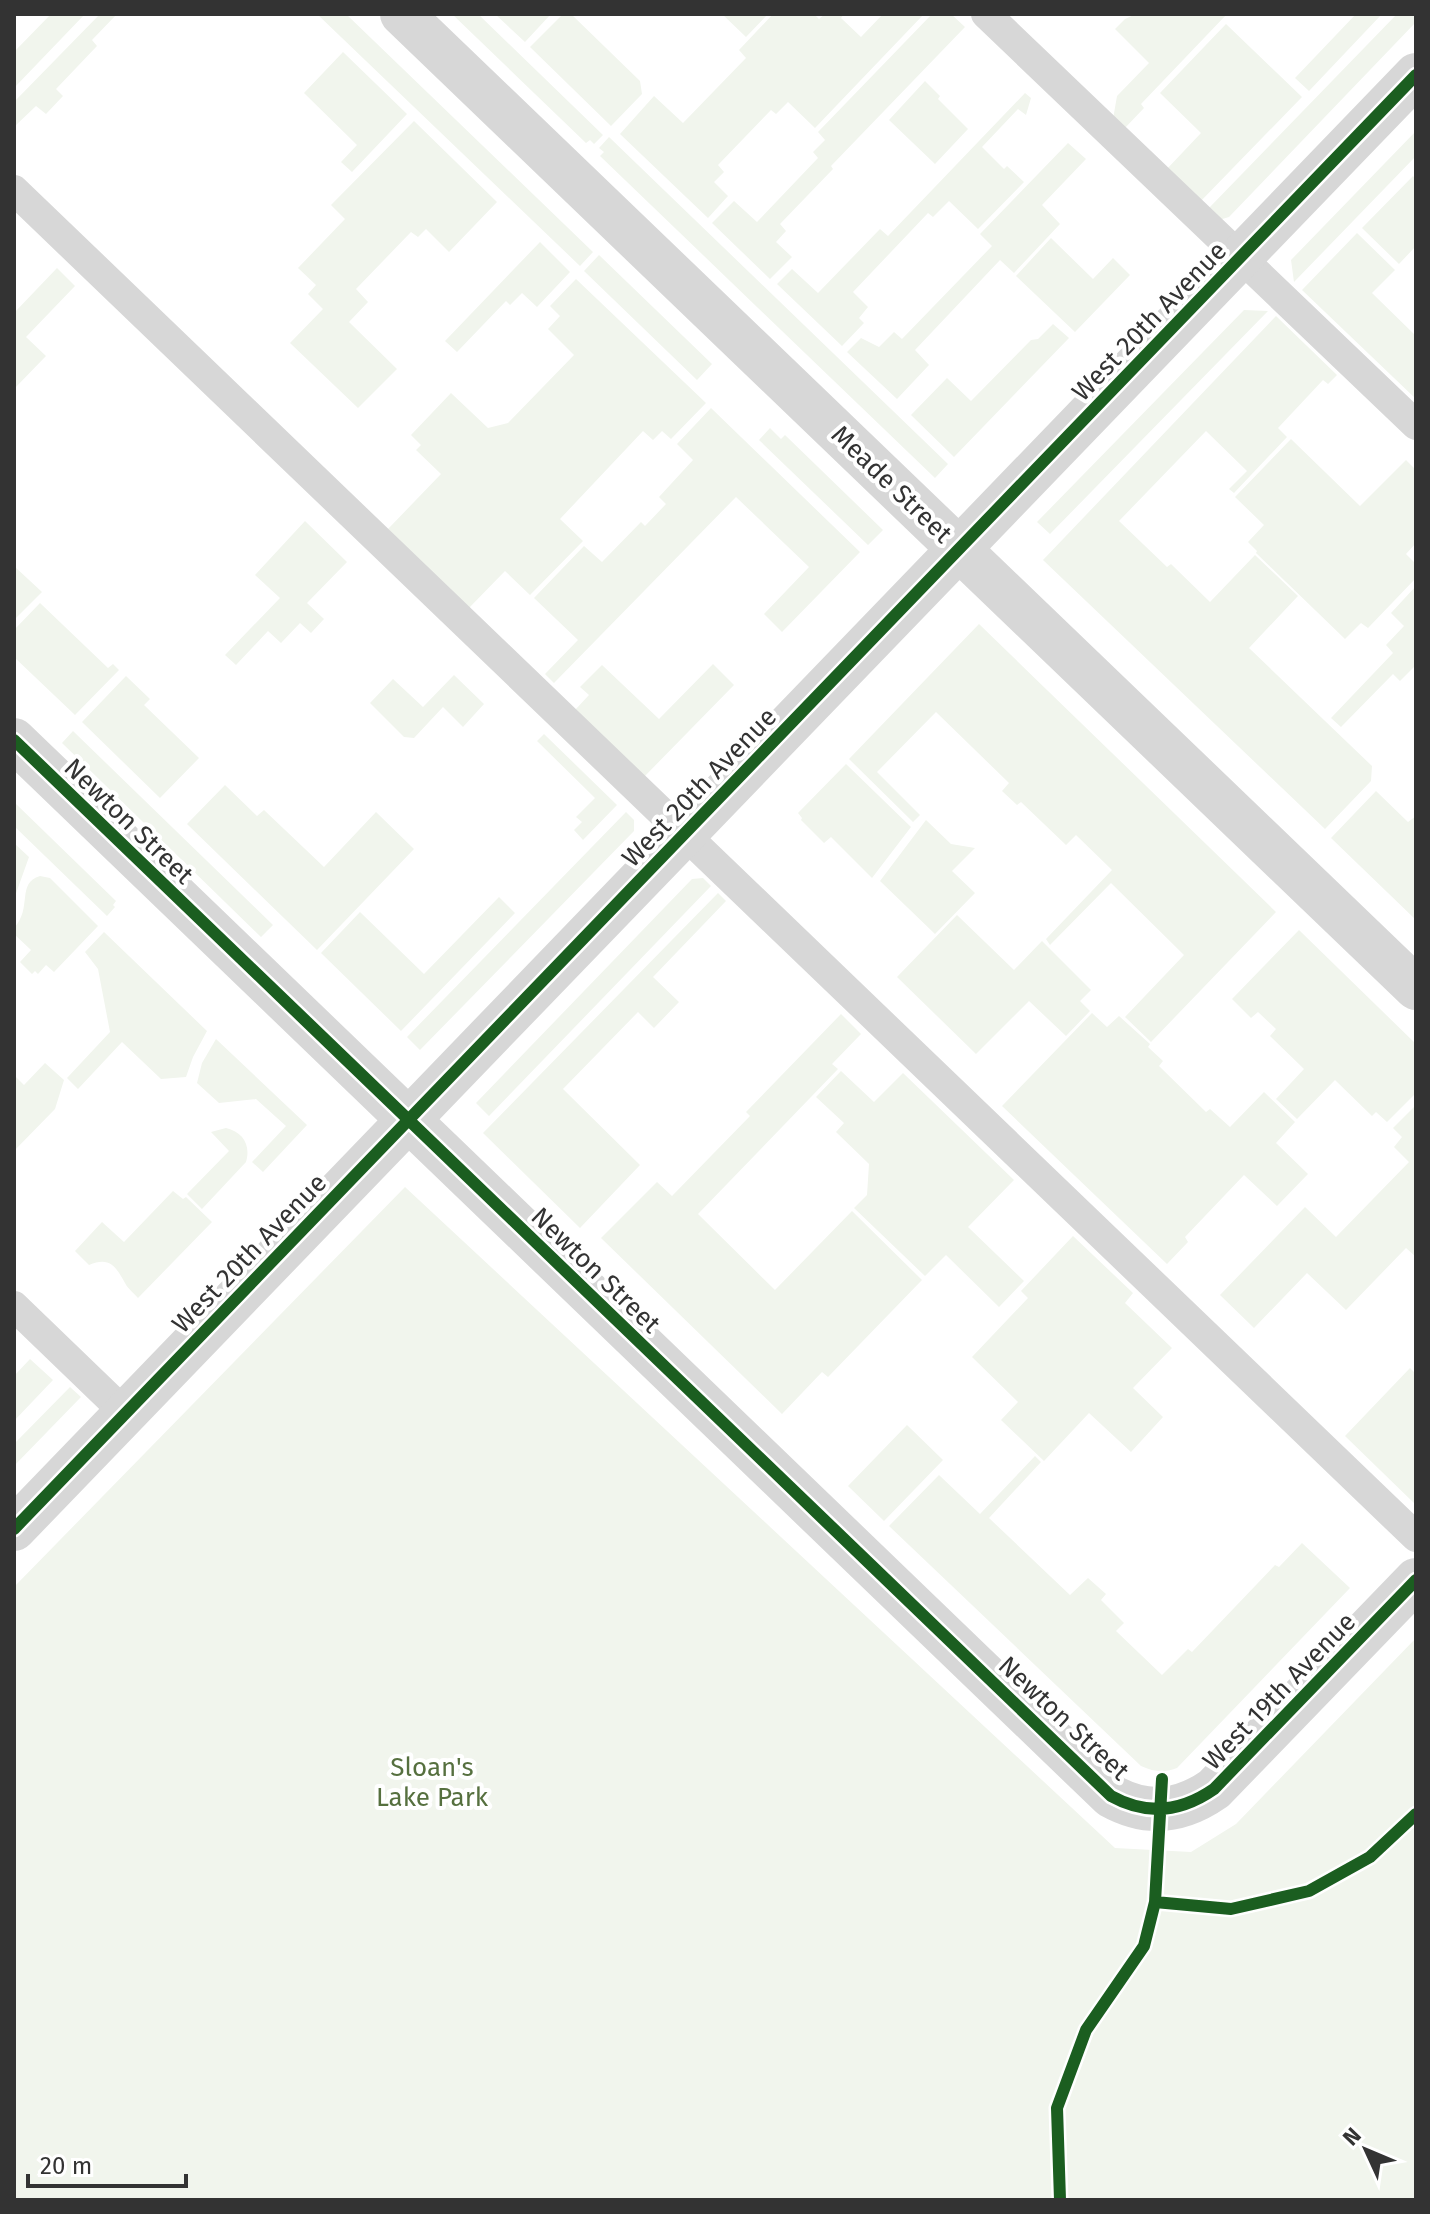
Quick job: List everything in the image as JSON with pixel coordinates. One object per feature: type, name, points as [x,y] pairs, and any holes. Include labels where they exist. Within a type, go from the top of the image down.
[{"type":"street","name":"Meade Street","points":[[402,14],[1416,988]]},
{"type":"street","name":"West 20th Avenue","points":[[14,1529],[1416,75]]},
{"type":"street","name":"Newton Street","points":[[14,740],[1101,1787],[1123,1802],[1160,1810]]},
{"type":"street","name":"West 19th Avenue","points":[[1160,1810],[1191,1803],[1214,1789],[1416,1580]]},
{"type":"lane","points":[[986,14],[1416,425]]},
{"type":"lane","points":[[14,190],[1416,1537]]},
{"type":"lane","points":[[14,1306],[125,1413]]},
{"type":"green space","points":[[51,14],[85,14],[14,88],[14,52]]},
{"type":"green space","points":[[100,14],[117,14],[92,40],[97,46],[56,89],[63,96],[46,114],[36,106],[14,127],[14,102]]},
{"type":"green space","points":[[317,14],[346,14],[593,252],[580,266]]},
{"type":"green space","points":[[452,14],[478,14],[603,135],[594,144],[590,140],[586,143]]},
{"type":"green space","points":[[495,14],[551,14],[525,42]]},
{"type":"green space","points":[[563,14],[571,14],[640,81],[642,94],[611,126],[530,47]]},
{"type":"green space","points":[[722,14],[768,14],[746,37]]},
{"type":"green space","points":[[773,14],[814,14],[819,19],[825,14],[844,14],[841,18],[861,37],[883,14],[924,14],[815,128],[788,102],[776,114],[771,110],[718,165],[724,172],[714,182],[728,196],[708,218],[620,134],[654,96],[683,123],[746,58],[739,50]]},
{"type":"green space","points":[[932,14],[951,14],[965,27],[831,166],[833,169],[780,224],[786,231],[776,242],[792,257],[770,279],[712,223],[734,201],[757,222],[818,158],[813,152],[825,140],[818,132]]},
{"type":"green space","points":[[1136,14],[1227,14],[1141,104],[1144,108],[1124,129],[1113,119],[1117,96],[1149,63],[1115,29]]},
{"type":"green space","points":[[1356,14],[1382,14],[1309,91],[1295,78]]},
{"type":"green space","points":[[1397,14],[1416,14],[1416,22],[1229,217],[1219,220],[1208,209]]},
{"type":"green space","points":[[1226,24],[1302,97],[1199,203],[1165,171],[1201,133],[1160,93]]},
{"type":"green space","points":[[343,52],[407,114],[352,172],[341,162],[357,145],[304,93]]},
{"type":"green space","points":[[925,81],[968,129],[935,164],[889,120]]},
{"type":"green space","points":[[1025,93],[1031,98],[1026,115],[1018,109],[982,147],[1004,169],[1007,166],[1024,182],[978,229],[949,201],[933,217],[928,213],[853,292],[868,307],[859,318],[864,323],[842,346],[777,284],[792,269],[818,293],[880,229],[888,236]]},
{"type":"green space","points":[[414,121],[497,202],[449,252],[426,229],[418,237],[411,232],[356,289],[368,302],[349,322],[397,369],[358,408],[290,343],[323,309],[308,294],[316,285],[298,268],[345,219],[331,205]]},
{"type":"green space","points":[[1416,131],[1416,156],[1294,282],[1291,260]]},
{"type":"green space","points":[[609,137],[948,464],[935,478],[600,156],[604,152],[599,148]]},
{"type":"green space","points":[[1068,143],[1086,159],[1042,205],[1060,224],[1014,273],[1000,260],[915,350],[929,365],[897,399],[847,352],[861,338],[879,347],[894,332],[902,339],[992,246],[980,234]]},
{"type":"green space","points":[[1413,176],[1416,180],[1416,246],[1399,264],[1362,228]]},
{"type":"green space","points":[[1357,233],[1395,270],[1372,293],[1416,336],[1416,399],[1302,290]]},
{"type":"green space","points":[[1051,238],[1093,279],[1113,258],[1130,275],[1075,332],[1016,276]]},
{"type":"green space","points":[[540,242],[570,272],[537,307],[522,293],[510,305],[506,301],[457,352],[445,341]]},
{"type":"green space","points":[[599,255],[712,364],[697,380],[584,271]]},
{"type":"green space","points":[[57,268],[75,286],[26,337],[46,356],[14,389],[14,313]]},
{"type":"green space","points":[[576,279],[706,403],[671,439],[662,431],[653,440],[643,431],[560,519],[583,541],[530,595],[505,571],[469,608],[388,529],[441,474],[416,450],[421,445],[411,435],[451,393],[488,428],[508,423],[574,355],[548,329],[560,316],[550,306]]},
{"type":"green space","points":[[1244,310],[1268,311],[1050,534],[1037,522]]},
{"type":"green space","points":[[1276,316],[1337,375],[1328,384],[1323,380],[1278,428],[1287,437],[1234,493],[1229,489],[1247,471],[1206,431],[1119,521],[1167,567],[1171,564],[1210,602],[1255,555],[1298,596],[1249,648],[1372,766],[1371,781],[1325,829],[1043,560]]},
{"type":"green space","points":[[1053,324],[1069,338],[954,457],[911,415],[947,378],[971,401],[1031,340],[1038,339]]},
{"type":"green space","points":[[711,408],[860,552],[782,632],[764,614],[809,567],[736,497],[554,683],[545,674],[578,640],[534,598],[584,546],[602,562],[641,522],[645,526],[666,504],[659,497],[693,460],[677,444]]},
{"type":"green space","points":[[770,428],[781,439],[785,435],[883,530],[868,545],[759,440]]},
{"type":"green space","points":[[1291,439],[1360,506],[1406,460],[1416,470],[1416,543],[1406,554],[1416,564],[1416,578],[1368,628],[1361,623],[1345,639],[1256,553],[1248,542],[1264,525],[1235,497]]},
{"type":"green space","points":[[305,521],[347,562],[307,603],[324,619],[311,633],[300,623],[281,643],[268,631],[236,665],[225,655],[280,598],[255,575]]},
{"type":"green space","points":[[14,566],[42,592],[14,620]]},
{"type":"green space","points":[[1416,586],[1416,665],[1400,681],[1393,674],[1341,727],[1331,718],[1393,653],[1386,645],[1404,626],[1391,613]]},
{"type":"green space","points":[[40,603],[108,668],[113,664],[119,670],[75,715],[14,657],[14,630]]},
{"type":"green space","points":[[979,624],[1276,912],[1151,1042],[1125,1017],[1184,955],[1111,883],[1050,945],[1046,939],[1112,870],[1076,835],[1066,845],[1021,802],[1017,805],[1002,791],[1009,783],[936,712],[877,772],[920,815],[913,822],[849,759]]},
{"type":"green space","points":[[713,664],[734,685],[644,777],[575,710],[589,695],[580,687],[602,665],[659,719]]},
{"type":"green space","points":[[454,675],[484,704],[463,727],[443,707],[414,738],[404,737],[370,703],[393,679],[423,707]]},
{"type":"green space","points":[[126,676],[150,699],[144,705],[199,758],[160,798],[82,722]]},
{"type":"green space","points":[[73,731],[273,925],[261,937],[62,743]]},
{"type":"green space","points":[[544,734],[617,805],[583,840],[574,830],[582,822],[576,817],[595,798],[537,741]]},
{"type":"green space","points":[[846,764],[911,827],[872,878],[831,837],[824,843],[798,813]]},
{"type":"green space","points":[[225,785],[257,816],[264,810],[324,867],[376,812],[414,849],[317,950],[187,824]]},
{"type":"green space","points":[[1376,791],[1408,822],[1416,816],[1416,920],[1331,838]]},
{"type":"green space","points":[[14,802],[116,901],[107,916],[14,826]]},
{"type":"green space","points":[[626,812],[634,820],[634,831],[420,1050],[407,1037]]},
{"type":"green space","points":[[926,820],[951,844],[975,848],[952,871],[975,893],[935,934],[880,881]]},
{"type":"green space","points":[[14,843],[29,857],[14,899]]},
{"type":"green space","points":[[40,876],[50,878],[98,926],[54,972],[46,965],[38,974],[35,971],[32,974],[20,962],[31,950],[14,934],[14,928],[23,912],[28,884]]},
{"type":"green space","points":[[703,878],[711,886],[489,1116],[476,1103],[692,879]]},
{"type":"green space","points":[[718,893],[726,901],[653,977],[679,1002],[654,1028],[638,1012],[563,1089],[640,1165],[580,1228],[483,1133]]},
{"type":"green space","points":[[499,897],[515,913],[401,1031],[321,953],[360,912],[424,974]]},
{"type":"green space","points":[[957,915],[1014,970],[1042,941],[1091,990],[1080,1001],[1090,1011],[1066,1036],[1029,1001],[976,1054],[897,977]]},
{"type":"green space","points":[[1299,930],[1416,1044],[1416,1093],[1387,1122],[1376,1112],[1372,1116],[1335,1080],[1297,1119],[1276,1099],[1304,1069],[1270,1036],[1276,1029],[1258,1012],[1251,1018],[1232,999]]},
{"type":"green space","points":[[104,932],[207,1031],[186,1077],[161,1079],[122,1042],[78,1089],[67,1078],[110,1032],[98,969],[85,952]]},
{"type":"green space","points":[[1092,1013],[1107,1027],[1119,1016],[1150,1044],[1148,1047],[1163,1061],[1159,1066],[1206,1112],[1210,1109],[1230,1127],[1264,1092],[1295,1122],[1276,1143],[1308,1174],[1277,1206],[1244,1175],[1185,1237],[1188,1242],[1167,1264],[1002,1106]]},
{"type":"green space","points":[[841,1014],[861,1034],[832,1064],[838,1069],[698,1214],[775,1290],[852,1211],[922,1280],[828,1377],[822,1372],[782,1414],[601,1238],[657,1182],[672,1196],[750,1116],[746,1112]]},
{"type":"green space","points":[[216,1039],[307,1125],[263,1172],[252,1162],[286,1126],[256,1099],[219,1103],[197,1083],[202,1063]]},
{"type":"green space","points":[[45,1063],[64,1080],[55,1109],[14,1151],[14,1075],[24,1085]]},
{"type":"green space","points":[[841,1071],[874,1102],[903,1073],[1014,1180],[968,1227],[1024,1281],[999,1307],[946,1255],[925,1276],[854,1208],[867,1195],[869,1164],[836,1132],[844,1123],[816,1097]]},
{"type":"green space","points":[[1416,1105],[1416,1257],[1406,1248],[1346,1310],[1307,1273],[1254,1328],[1220,1295],[1305,1207],[1336,1237],[1409,1162],[1394,1147],[1402,1137],[1393,1128]]},
{"type":"green space","points":[[226,1128],[244,1140],[246,1162],[202,1209],[187,1194],[229,1151],[211,1132]]},
{"type":"green space","name":"Sloan's Lake Park","points":[[405,1187],[1115,1848],[1191,1852],[1236,1824],[1416,1638],[1416,2200],[14,2200],[14,1587]]},
{"type":"green space","points":[[173,1191],[183,1199],[186,1197],[212,1222],[138,1298],[112,1265],[102,1262],[89,1265],[75,1251],[102,1222],[124,1242]]},
{"type":"green space","points":[[1073,1236],[1133,1293],[1125,1303],[1172,1348],[1133,1388],[1163,1417],[1131,1452],[1089,1413],[1044,1461],[1001,1420],[1018,1402],[972,1357],[1028,1298],[1021,1291]]},
{"type":"green space","points":[[30,1359],[53,1380],[14,1421],[14,1376]]},
{"type":"green space","points":[[1410,1368],[1416,1374],[1416,1505],[1345,1436]]},
{"type":"green space","points":[[70,1387],[81,1397],[14,1466],[14,1444]]},
{"type":"green space","points":[[907,1425],[943,1460],[884,1521],[848,1486]]},
{"type":"green space","points":[[1035,1456],[1041,1462],[989,1518],[1070,1595],[1088,1578],[1106,1594],[1101,1600],[1124,1623],[1116,1631],[1162,1675],[1188,1649],[1192,1652],[1275,1565],[1279,1567],[1302,1543],[1350,1588],[1177,1768],[1159,1771],[1141,1766],[889,1526],[939,1475],[980,1514]]},
{"type":"cycle path","points":[[14,1529],[1416,75]]},
{"type":"cycle path","points":[[14,740],[1111,1796],[1138,1807],[1164,1809],[1189,1803],[1214,1789],[1416,1580]]},
{"type":"cycle path","points":[[1060,2200],[1057,2108],[1086,2030],[1144,1946],[1155,1902],[1162,1779]]},
{"type":"cycle path","points":[[1155,1902],[1231,1909],[1309,1891],[1370,1857],[1416,1814]]}]
